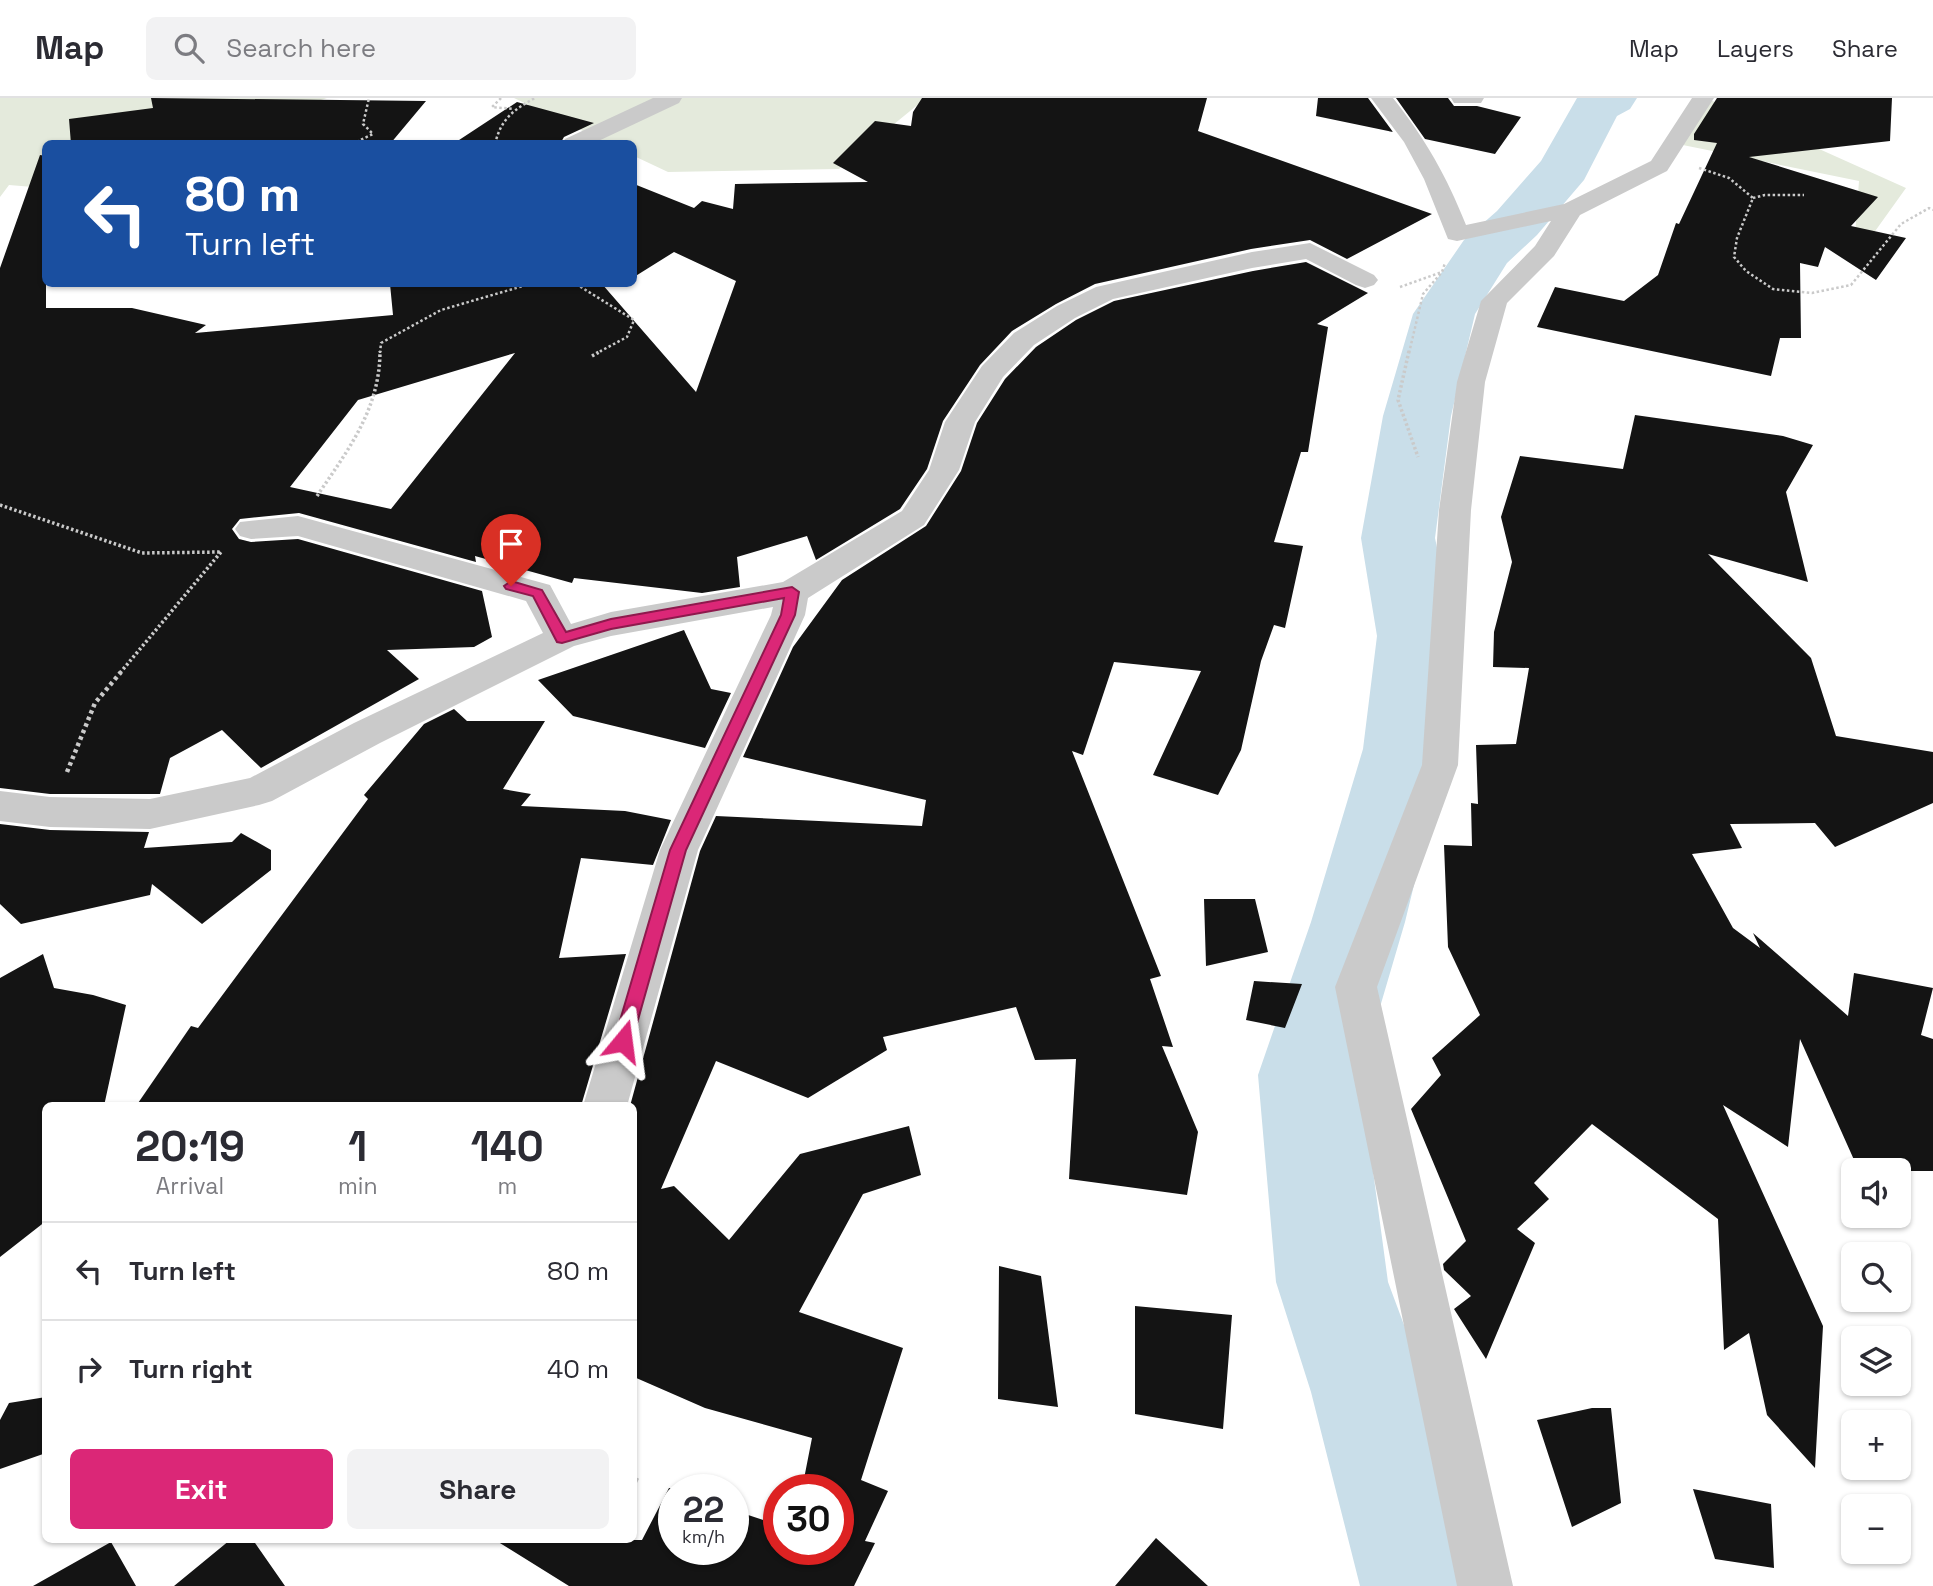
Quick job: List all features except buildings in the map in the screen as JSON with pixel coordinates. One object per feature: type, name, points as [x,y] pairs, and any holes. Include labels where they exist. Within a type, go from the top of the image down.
[{"type":"street","points":[[582,140],[671,98]]},
{"type":"street","points":[[1382,98],[1415,141],[1437,179],[1457,234],[1571,210],[1659,166],[1703,98]]},
{"type":"street","points":[[1462,98],[1473,98]]},
{"type":"street","points":[[1485,1586],[1356,987],[1440,765],[1455,510],[1471,382],[1494,300],[1545,251],[1571,210]]},
{"type":"street","points":[[0,806],[50,812],[150,814],[259,791],[368,733],[562,638],[611,624],[792,592],[914,517],[943,470],[960,422],[992,372],[1024,339],[1066,312],[1105,293],[1252,260],[1310,251],[1365,280]]},
{"type":"street","points":[[251,529],[298,526],[538,593],[562,638]]},
{"type":"street","points":[[606,1102],[678,850],[788,615],[792,592]]},
{"type":"path","points":[[360,140],[373,134],[363,124],[369,98]]},
{"type":"path","points":[[501,98],[492,107],[514,109]]},
{"type":"path","points":[[496,140],[499,123],[514,109],[535,98]]},
{"type":"path","points":[[1659,166],[1678,164],[1729,178],[1753,198]]},
{"type":"path","points":[[1753,198],[1765,195],[1804,195]]},
{"type":"path","points":[[1753,198],[1737,238],[1734,257],[1746,271],[1773,289],[1812,293],[1851,285],[1900,224],[1932,208]]},
{"type":"path","points":[[1419,460],[1398,400],[1423,294],[1442,272],[1451,242],[1457,234]]},
{"type":"path","points":[[1365,280],[1404,287],[1442,272]]},
{"type":"path","points":[[298,526],[369,413],[381,373],[378,357],[381,343],[441,310],[521,287]]},
{"type":"path","points":[[581,287],[634,320],[627,337],[593,356]]},
{"type":"path","points":[[0,505],[142,553],[222,552]]},
{"type":"path","points":[[50,812],[95,703],[222,552],[251,529]]},
{"type":"shaded area","points":[[0,98],[327,98],[238,127],[216,140],[42,140],[42,188],[9,185],[0,197]]},
{"type":"shaded area","points":[[514,98],[926,98],[839,169],[668,172],[637,157],[637,140],[602,140]]},
{"type":"shaded area","points":[[1706,98],[1906,188],[1853,262],[1859,181],[1668,142]]},
{"type":"waterway","points":[[1424,1586],[1370,1392],[1332,1282],[1309,1075],[1358,922],[1405,749],[1416,636],[1398,538],[1417,416],[1444,314],[1485,252],[1517,223],[1565,168],[1596,107],[1612,98]]},
{"type":"route","points":[[511,586],[538,593],[562,638],[611,624],[792,592],[788,615],[678,850],[623,1041]]}]
